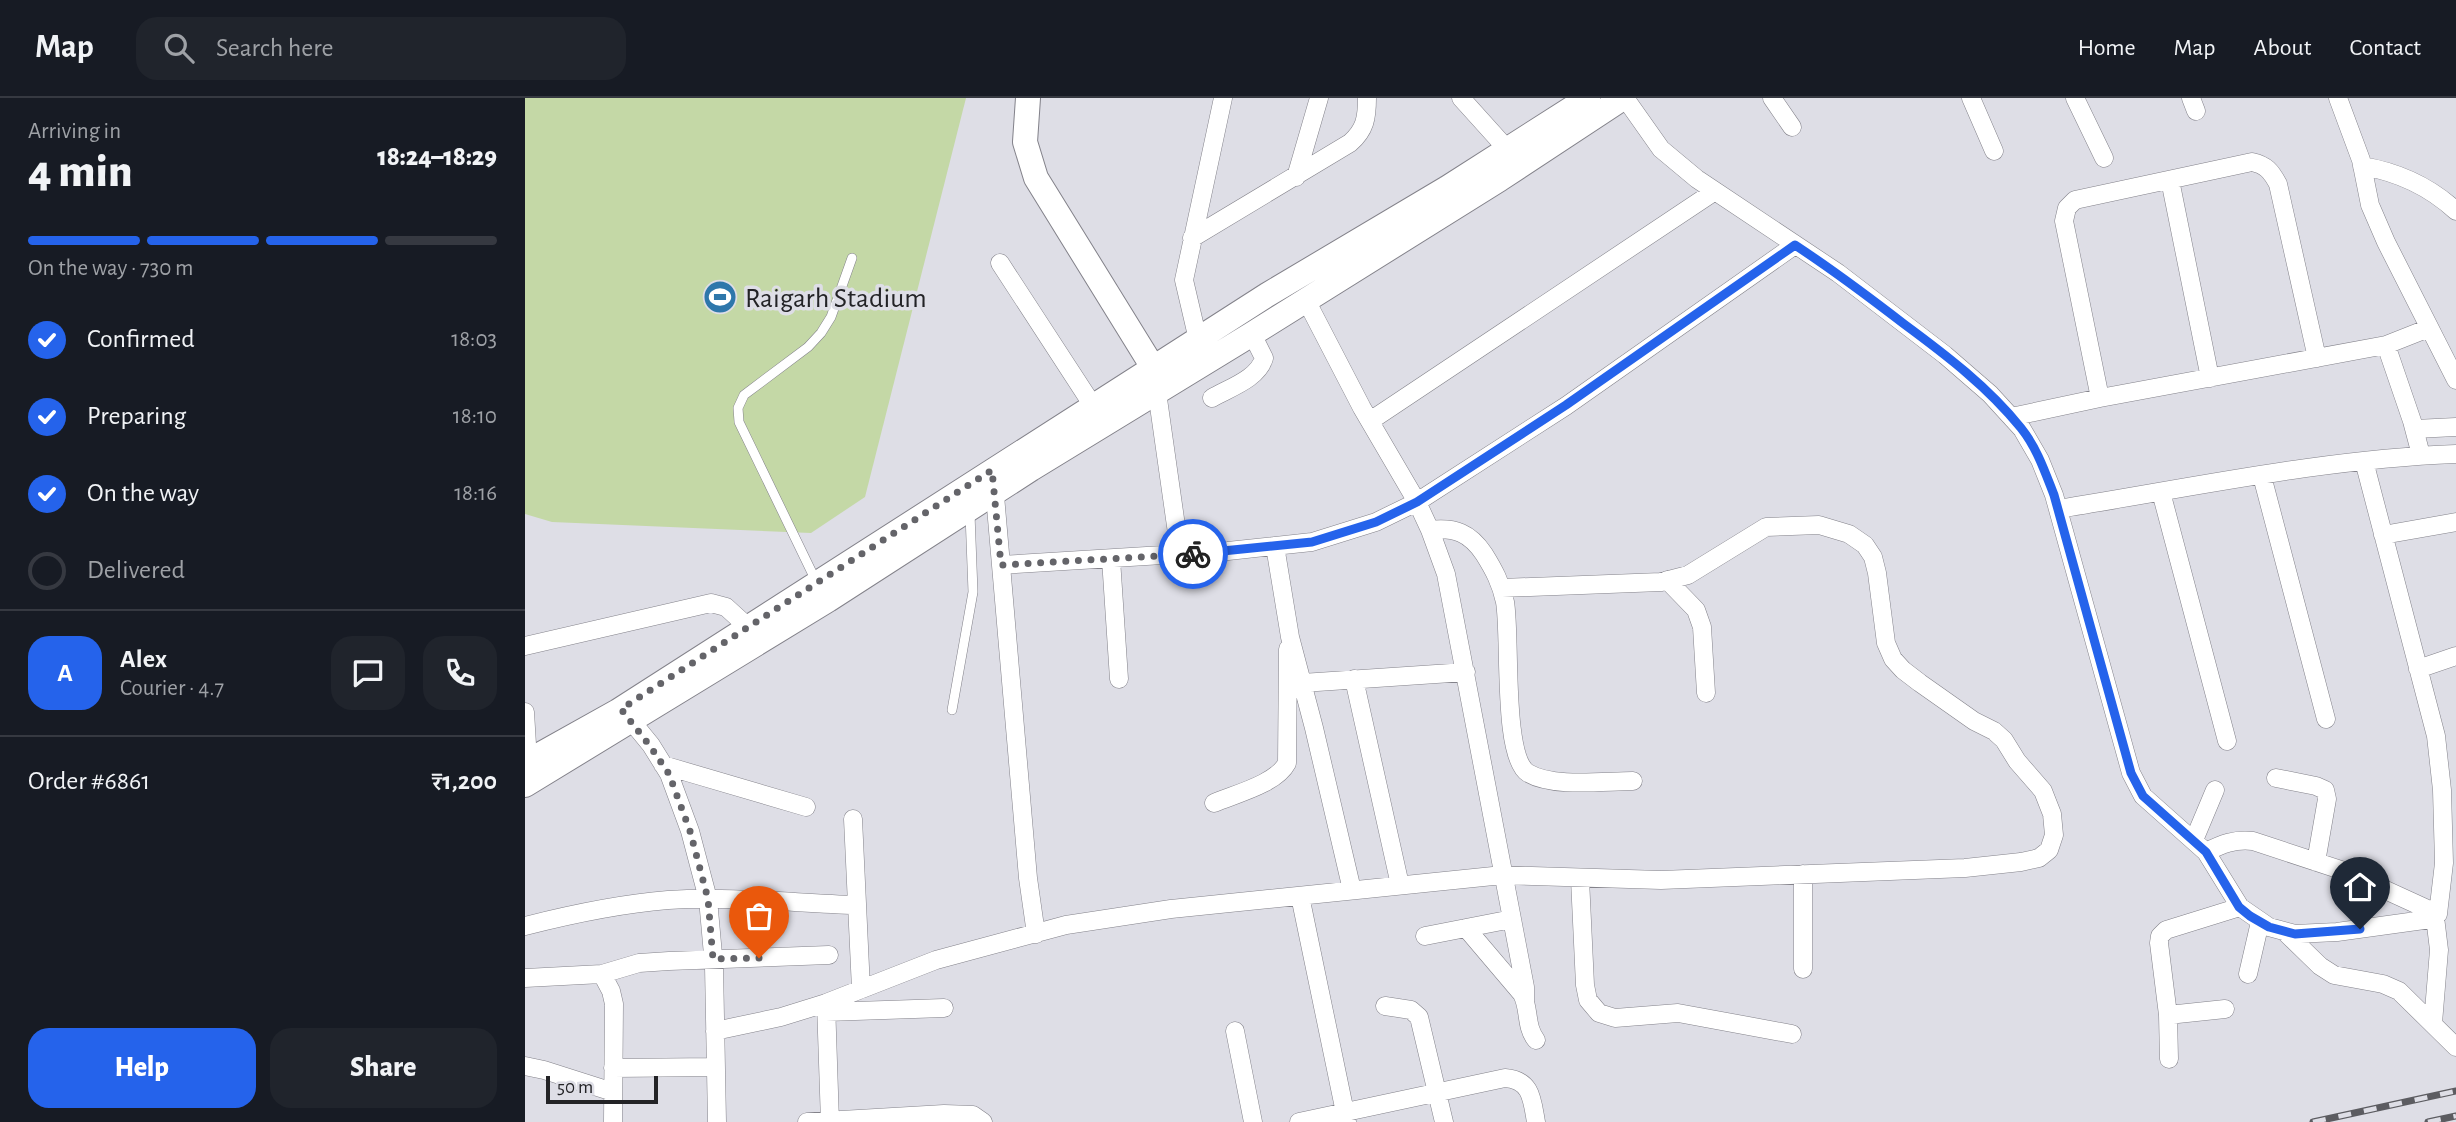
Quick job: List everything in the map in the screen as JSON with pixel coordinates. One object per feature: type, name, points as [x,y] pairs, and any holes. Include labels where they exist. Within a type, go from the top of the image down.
[{"type":"street","points":[[1028,98],[1025,142],[1036,178],[1159,382],[1180,554]]},
{"type":"street","points":[[1198,340],[1184,280],[1223,98]]},
{"type":"street","points":[[1296,177],[1319,98]]},
{"type":"street","points":[[1192,238],[1350,144],[1361,134],[1366,121],[1367,98]]},
{"type":"street","points":[[1461,98],[1507,149]]},
{"type":"street","points":[[1159,382],[1198,340],[1588,98]]},
{"type":"street","points":[[525,712],[526,762],[627,715],[1099,415],[1252,334],[1624,98],[1661,149],[1715,191],[1838,273],[1945,355],[1990,394],[2022,429],[2040,460],[2058,509],[2131,773],[2143,796],[2200,846],[2239,907],[2260,922],[2295,934],[2337,932],[2442,911]]},
{"type":"street","points":[[1772,98],[1792,127]]},
{"type":"street","points":[[1971,98],[1994,151]]},
{"type":"street","points":[[2075,98],[2104,158]]},
{"type":"street","points":[[2338,98],[2362,166],[2370,205],[2456,380]]},
{"type":"street","points":[[2099,398],[2064,221],[2067,208],[2075,200],[2252,162],[2263,164],[2272,172],[2278,184],[2317,358]]},
{"type":"street","points":[[2362,166],[2380,169],[2421,184],[2453,206]]},
{"type":"street","points":[[2170,180],[2210,378]]},
{"type":"street","points":[[1370,421],[1715,191]]},
{"type":"street","points":[[1001,565],[1180,554],[1312,542],[1376,522],[1417,502],[1566,405],[1795,245]]},
{"type":"street","points":[[1000,263],[1099,415]]},
{"type":"street","points":[[1306,300],[1370,421],[1417,502],[1430,530],[1452,596],[1525,987],[1528,1024],[1536,1041]]},
{"type":"street","points":[[2011,417],[2386,345],[2429,328]]},
{"type":"street","points":[[1212,398],[1262,367],[1264,358],[1252,334]]},
{"type":"street","points":[[2386,345],[2415,429],[2421,455]]},
{"type":"street","points":[[2415,429],[2456,428]]},
{"type":"street","points":[[2058,509],[2364,461],[2456,454]]},
{"type":"street","points":[[2364,461],[2436,736],[2442,790],[2444,863],[2433,1023]]},
{"type":"street","points":[[2262,476],[2326,719]]},
{"type":"street","points":[[994,481],[1028,878],[1036,934]]},
{"type":"street","points":[[2161,492],[2227,741]]},
{"type":"street","points":[[2383,535],[2456,522]]},
{"type":"street","points":[[826,1007],[861,989],[936,960],[1066,925],[1127,915],[1503,875],[1661,880],[1965,867],[2021,862],[2039,858],[2049,850],[2054,835],[2052,814],[2043,791],[2017,761],[2004,740],[1920,683],[1893,659],[1886,643],[1873,557],[1865,545],[1849,534],[1819,525],[1766,527],[1688,575],[1667,580],[1502,588]]},
{"type":"street","points":[[1430,530],[1447,528],[1467,534],[1477,543],[1500,579],[1508,629],[1512,739],[1518,762],[1526,772],[1556,781],[1633,781]]},
{"type":"street","points":[[1275,546],[1290,637],[1352,890]]},
{"type":"street","points":[[1111,559],[1119,679]]},
{"type":"street","points":[[1667,580],[1696,610],[1702,627],[1706,693]]},
{"type":"street","points":[[525,785],[748,627],[822,592]]},
{"type":"street","points":[[525,646],[711,603],[726,607],[748,627]]},
{"type":"street","points":[[1213,803],[1272,779],[1282,772],[1287,763],[1287,666],[1290,637]]},
{"type":"street","points":[[2418,669],[2456,656]]},
{"type":"street","points":[[1302,683],[1466,672]]},
{"type":"street","points":[[1355,679],[1400,886]]},
{"type":"street","points":[[627,715],[669,774],[690,831],[708,899],[713,959],[717,1122]]},
{"type":"street","points":[[663,765],[806,807]]},
{"type":"street","points":[[2276,778],[2325,790],[2327,799],[2316,862]]},
{"type":"street","points":[[2200,846],[2215,790]]},
{"type":"street","points":[[853,819],[861,989]]},
{"type":"street","points":[[2200,846],[2239,839],[2253,841],[2344,870],[2442,911]]},
{"type":"street","points":[[1803,969],[1804,874]]},
{"type":"street","points":[[1580,879],[1585,985],[1588,1000],[1599,1013],[1615,1018],[1678,1013],[1792,1034]]},
{"type":"street","points":[[1300,896],[1346,1117]]},
{"type":"street","points":[[525,926],[622,905],[669,900],[856,905]]},
{"type":"street","points":[[2169,1059],[2168,1015],[2160,936],[2166,930],[2239,907]]},
{"type":"street","points":[[1425,936],[1512,919]]},
{"type":"street","points":[[2248,974],[2260,922]]},
{"type":"street","points":[[1466,928],[1525,1001]]},
{"type":"street","points":[[2285,932],[2320,966],[2334,975],[2383,984],[2399,991],[2456,1047]]},
{"type":"street","points":[[525,978],[602,974],[639,964],[829,955]]},
{"type":"street","points":[[602,974],[614,1004],[613,1122]]},
{"type":"street","points":[[1385,1006],[1411,1010],[1419,1017],[1444,1122]]},
{"type":"street","points":[[715,1031],[826,1007],[944,1008]]},
{"type":"street","points":[[826,1007],[830,1121]]},
{"type":"street","points":[[2168,1015],[2225,1009]]},
{"type":"street","points":[[1235,1031],[1253,1122]]},
{"type":"street","points":[[525,1066],[613,1091]]},
{"type":"street","points":[[613,1068],[716,1067]]},
{"type":"street","points":[[1299,1122],[1346,1117],[1496,1079],[1515,1078],[1527,1089],[1536,1122]]},
{"type":"street","points":[[807,1122],[944,1114],[973,1115],[983,1122]]},
{"type":"lane","points":[[822,592],[739,422],[738,408],[744,395],[808,347],[821,333],[831,317],[852,258]]},
{"type":"lane","points":[[952,710],[973,592],[968,498]]},
{"type":"green space","name":"Raigarh Stadium","points":[[525,98],[966,98],[865,497],[811,533],[552,522],[525,514]]},
{"type":"railway","points":[[2313,1122],[2456,1091]]},
{"type":"railway","points":[[2428,1122],[2456,1116]]},
{"type":"way so far","points":[[759,958],[713,959],[708,899],[690,831],[669,774],[621,709],[992,470],[1001,565],[1193,554]]},
{"type":"place","name":"Raigarh Stadium","points":[[720,297]]},
{"type":"route","points":[[1193,554],[1312,542],[1376,522],[1417,502],[1566,405],[1795,245],[1838,273],[1945,355],[1990,394],[2022,429],[2040,460],[2054,495],[2131,773],[2143,796],[2206,852],[2239,907],[2250,916],[2269,927],[2295,934],[2360,929]]}]
